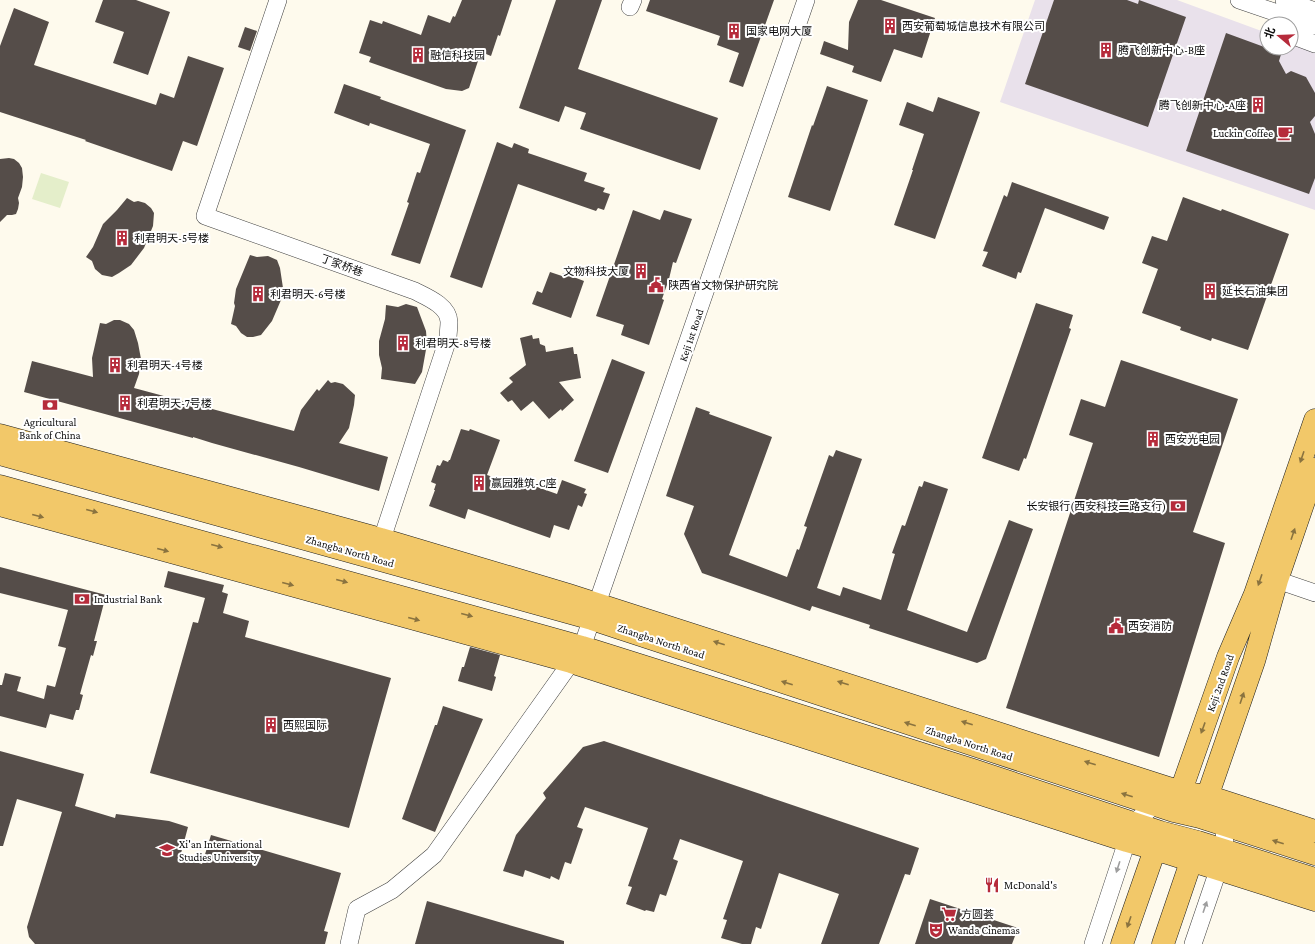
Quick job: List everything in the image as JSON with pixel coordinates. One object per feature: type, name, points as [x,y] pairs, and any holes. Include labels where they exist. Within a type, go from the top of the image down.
[{"type":"main road","name":"Keji 2nd Road","points":[[1122,944],[1158,840],[1168,798],[1255,594],[1315,420]]},
{"type":"main road","points":[[0,436],[378,548]]},
{"type":"main road","name":"Zhangba North Road","points":[[0,454],[378,548],[595,611],[1168,798],[1200,817],[1315,854]]},
{"type":"main road","points":[[1163,944],[1195,851],[1200,817],[1254,661],[1277,580],[1315,469]]},
{"type":"main road","points":[[0,486],[980,773],[1130,832],[1222,860],[1315,900]]},
{"type":"main road","points":[[0,505],[577,655]]},
{"type":"main road","points":[[1168,798],[1207,796],[1315,831]]},
{"type":"main road","points":[[1222,860],[1315,879]]},
{"type":"street","name":"丁家桥巷","points":[[278,0],[205,216],[415,291],[432,299],[444,310],[449,321],[448,339],[378,548]]},
{"type":"street","name":"Keji 1st Road","points":[[348,944],[358,909],[392,890],[434,855],[577,655],[595,611],[806,0]]},
{"type":"street","points":[[1239,0],[1282,12],[1315,26]]},
{"type":"street","points":[[1282,12],[1315,11]]},
{"type":"street","points":[[1299,37],[1315,44]]},
{"type":"street","points":[[1277,580],[1315,593]]},
{"type":"street","points":[[1093,944],[1130,832],[1168,798]]},
{"type":"street","points":[[1193,944],[1222,860],[1224,825],[1231,804]]},
{"type":"shaded area","points":[[1035,0],[1177,0],[1259,30],[1259,56],[1299,56],[1299,45],[1315,51],[1315,210],[1000,102]]},
{"type":"green space","points":[[41,173],[69,182],[60,208],[32,199]]},
{"type":"building","points":[[103,0],[136,0],[170,12],[148,75],[113,63],[124,32],[95,22]]},
{"type":"building","points":[[462,0],[512,0],[500,36],[498,35],[491,56],[481,52],[469,88],[462,91],[446,89],[369,62],[371,57],[359,53],[370,20],[382,24],[383,21],[421,35],[428,15],[450,23],[453,16],[455,17]]},
{"type":"building","points":[[556,0],[602,0],[578,69],[718,118],[700,170],[580,129],[586,113],[565,106],[559,122],[519,108]]},
{"type":"building","name":"国家电网大厦","points":[[650,0],[774,0],[743,87],[729,82],[739,53],[717,45],[720,36],[646,11]]},
{"type":"building","name":"西安葡萄城信息技术有限公司","points":[[858,0],[881,0],[935,18],[922,58],[894,49],[881,82],[852,72],[854,66],[820,54],[824,41],[848,50],[849,22]]},
{"type":"building","name":"腾飞创新中心-B座","points":[[1054,0],[1127,0],[1138,4],[1139,0],[1186,17],[1148,127],[1025,84]]},
{"type":"building","points":[[14,8],[49,22],[34,65],[156,105],[160,93],[174,98],[188,56],[224,68],[197,146],[183,141],[172,171],[85,141],[86,140],[0,112],[0,46]]},
{"type":"building","points":[[245,27],[257,31],[250,51],[238,47]]},
{"type":"building","name":"腾飞创新中心-A座","points":[[1226,33],[1259,45],[1259,56],[1281,56],[1279,61],[1286,74],[1291,71],[1306,77],[1315,93],[1315,116],[1310,122],[1315,134],[1315,178],[1309,194],[1186,151]]},
{"type":"building","points":[[344,84],[381,97],[380,99],[466,130],[420,264],[391,255],[409,203],[407,202],[417,172],[420,173],[430,144],[370,123],[369,126],[334,113]]},
{"type":"building","points":[[827,86],[868,100],[830,211],[788,197],[812,125],[813,126]]},
{"type":"building","points":[[938,97],[980,112],[935,239],[894,225],[924,134],[899,125],[907,102],[933,112]]},
{"type":"building","points":[[497,142],[512,148],[514,143],[529,149],[528,153],[587,173],[584,181],[605,188],[603,192],[610,194],[604,210],[598,208],[596,211],[518,184],[482,288],[450,277]]},
{"type":"building","points":[[0,159],[14,159],[22,168],[22,187],[18,198],[19,203],[16,214],[7,215],[0,222]]},
{"type":"building","points":[[1012,182],[1109,217],[1104,230],[1045,208],[1021,273],[1018,272],[1016,279],[982,266],[988,252],[983,251],[1004,195],[1007,197]]},
{"type":"building","name":"延长石油集团","points":[[1183,197],[1221,211],[1222,209],[1289,234],[1248,350],[1212,338],[1211,341],[1180,330],[1181,327],[1142,313],[1158,269],[1142,263],[1152,236],[1167,241]]},
{"type":"building","name":"利君明天-5号楼","points":[[127,198],[134,202],[138,201],[145,203],[151,208],[154,213],[153,226],[144,248],[131,265],[112,277],[102,275],[95,269],[92,261],[86,257],[93,247],[103,224]]},
{"type":"building","name":"文物科技大厦","points":[[633,210],[660,220],[664,210],[692,219],[676,263],[673,262],[662,299],[664,300],[649,345],[621,335],[624,325],[596,316]]},
{"type":"building","name":"利君明天-6号楼","points":[[250,255],[257,257],[268,256],[277,260],[280,268],[283,288],[281,300],[272,321],[261,335],[247,337],[241,333],[236,326],[231,324],[235,306],[236,289]]},
{"type":"building","points":[[550,272],[562,276],[563,273],[584,281],[571,318],[532,304],[537,291],[542,293]]},
{"type":"building","points":[[1036,303],[1073,315],[1069,328],[1071,329],[1026,459],[1024,458],[1019,471],[982,458]]},
{"type":"building","name":"利君明天-8号楼","points":[[406,304],[417,307],[426,331],[427,344],[422,372],[415,384],[381,379],[382,368],[379,355],[379,341],[385,319],[386,305],[398,307]]},
{"type":"building","name":"利君明天-7号楼","points":[[114,320],[120,320],[129,324],[134,330],[138,343],[141,359],[139,374],[134,388],[294,431],[301,410],[317,389],[319,391],[328,380],[331,383],[335,382],[343,384],[355,395],[349,428],[339,443],[388,457],[379,491],[193,437],[24,392],[32,361],[93,377],[92,358],[100,323],[106,324]]},
{"type":"building","points":[[532,335],[533,339],[539,338],[540,344],[545,346],[546,352],[573,347],[574,354],[577,354],[581,378],[559,382],[574,400],[562,411],[561,409],[549,419],[533,401],[521,411],[512,400],[508,402],[500,393],[513,382],[509,378],[526,365],[520,338]]},
{"type":"building","points":[[612,359],[645,372],[608,473],[574,461]]},
{"type":"building","name":"西安消防","points":[[1121,360],[1238,399],[1193,532],[1225,543],[1159,757],[1006,708],[1093,443],[1069,435],[1081,399],[1105,407]]},
{"type":"building","points":[[696,407],[710,412],[709,414],[772,437],[729,555],[787,577],[807,527],[804,526],[829,455],[833,457],[836,450],[862,459],[817,588],[840,596],[843,587],[881,600],[895,554],[892,553],[902,525],[905,526],[919,486],[922,487],[924,481],[948,489],[907,610],[967,632],[1009,520],[1033,529],[986,659],[977,663],[869,628],[870,625],[812,606],[810,611],[702,573],[684,534],[694,506],[666,496]]},
{"type":"building","name":"赢园雅筑-C座","points":[[461,429],[469,431],[470,429],[500,440],[487,475],[508,482],[509,477],[557,494],[562,480],[586,489],[584,493],[587,494],[582,507],[578,505],[569,530],[554,525],[550,538],[468,509],[465,519],[429,506],[435,490],[436,484],[431,482],[437,465],[440,466],[443,460],[448,462],[450,460]]},
{"type":"building","points":[[0,567],[106,595],[94,641],[97,641],[93,656],[91,655],[80,694],[83,695],[79,710],[76,710],[73,720],[50,714],[46,728],[0,716],[0,685],[2,685],[5,673],[21,677],[17,691],[44,699],[47,685],[55,687],[66,648],[58,646],[68,610],[0,593]]},
{"type":"building","name":"西熙国际","points":[[168,571],[224,585],[222,592],[228,594],[223,613],[249,621],[245,637],[391,678],[349,828],[150,773],[193,622],[198,623],[205,598],[164,587]]},
{"type":"building","points":[[470,647],[500,655],[494,676],[496,677],[492,691],[458,681]]},
{"type":"building","points":[[443,706],[483,719],[435,832],[402,819]]},
{"type":"building","points":[[604,741],[919,848],[910,875],[905,874],[879,944],[821,944],[839,894],[779,873],[761,929],[756,927],[751,944],[742,944],[721,938],[727,920],[723,919],[743,861],[680,839],[673,859],[678,861],[666,896],[660,894],[654,912],[645,911],[626,904],[632,887],[628,886],[648,828],[585,807],[577,827],[583,829],[571,864],[565,862],[559,880],[551,876],[550,879],[525,870],[523,877],[503,871],[516,835],[546,798],[543,793],[583,747]]},
{"type":"building","points":[[0,751],[84,774],[75,806],[115,818],[116,814],[169,821],[188,827],[180,857],[202,864],[211,835],[341,873],[324,931],[328,932],[325,944],[35,944],[29,937],[27,927],[62,812],[17,799],[3,846],[0,846]]},
{"type":"building","name":"方圆荟","points":[[930,899],[1018,928],[1012,944],[915,944]]},
{"type":"building","points":[[427,901],[564,941],[564,944],[415,944]]},
{"type":"place","name":"西安葡萄城信息技术有限公司","points":[[890,26]]},
{"type":"place","name":"国家电网大厦","points":[[734,31]]},
{"type":"place","name":"腾飞创新中心-B座","points":[[1106,50]]},
{"type":"place","name":"融信科技园","points":[[418,55]]},
{"type":"place","name":"腾飞创新中心-A座","points":[[1258,105]]},
{"type":"place","name":"Luckin Coffee","points":[[1285,133]]},
{"type":"place","name":"利君明天-5号楼","points":[[122,238]]},
{"type":"place","name":"文物科技大厦","points":[[641,271]]},
{"type":"place","name":"陕西省文物保护研究院","points":[[656,285]]},
{"type":"place","name":"延长石油集团","points":[[1210,291]]},
{"type":"place","name":"利君明天-6号楼","points":[[258,294]]},
{"type":"place","name":"利君明天-8号楼","points":[[403,343]]},
{"type":"place","name":"利君明天-4号楼","points":[[115,365]]},
{"type":"place","name":"利君明天-7号楼","points":[[125,403]]},
{"type":"place","name":"Agricultural Bank of China","points":[[50,405]]},
{"type":"place","name":"西安光电园","points":[[1153,439]]},
{"type":"place","name":"赢园雅筑-C座","points":[[479,483]]},
{"type":"place","name":"长安银行(西安科技二路支行)","points":[[1178,506]]},
{"type":"place","name":"Industrial Bank","points":[[82,599]]},
{"type":"place","name":"西安消防","points":[[1116,626]]},
{"type":"place","name":"西熙国际","points":[[271,725]]},
{"type":"place","name":"Xi'an International Studies University","points":[[167,850]]},
{"type":"place","name":"McDonald's","points":[[992,885]]},
{"type":"place","name":"方圆荟","points":[[949,914]]},
{"type":"place","name":"Wanda Cinemas","points":[[936,930]]}]
